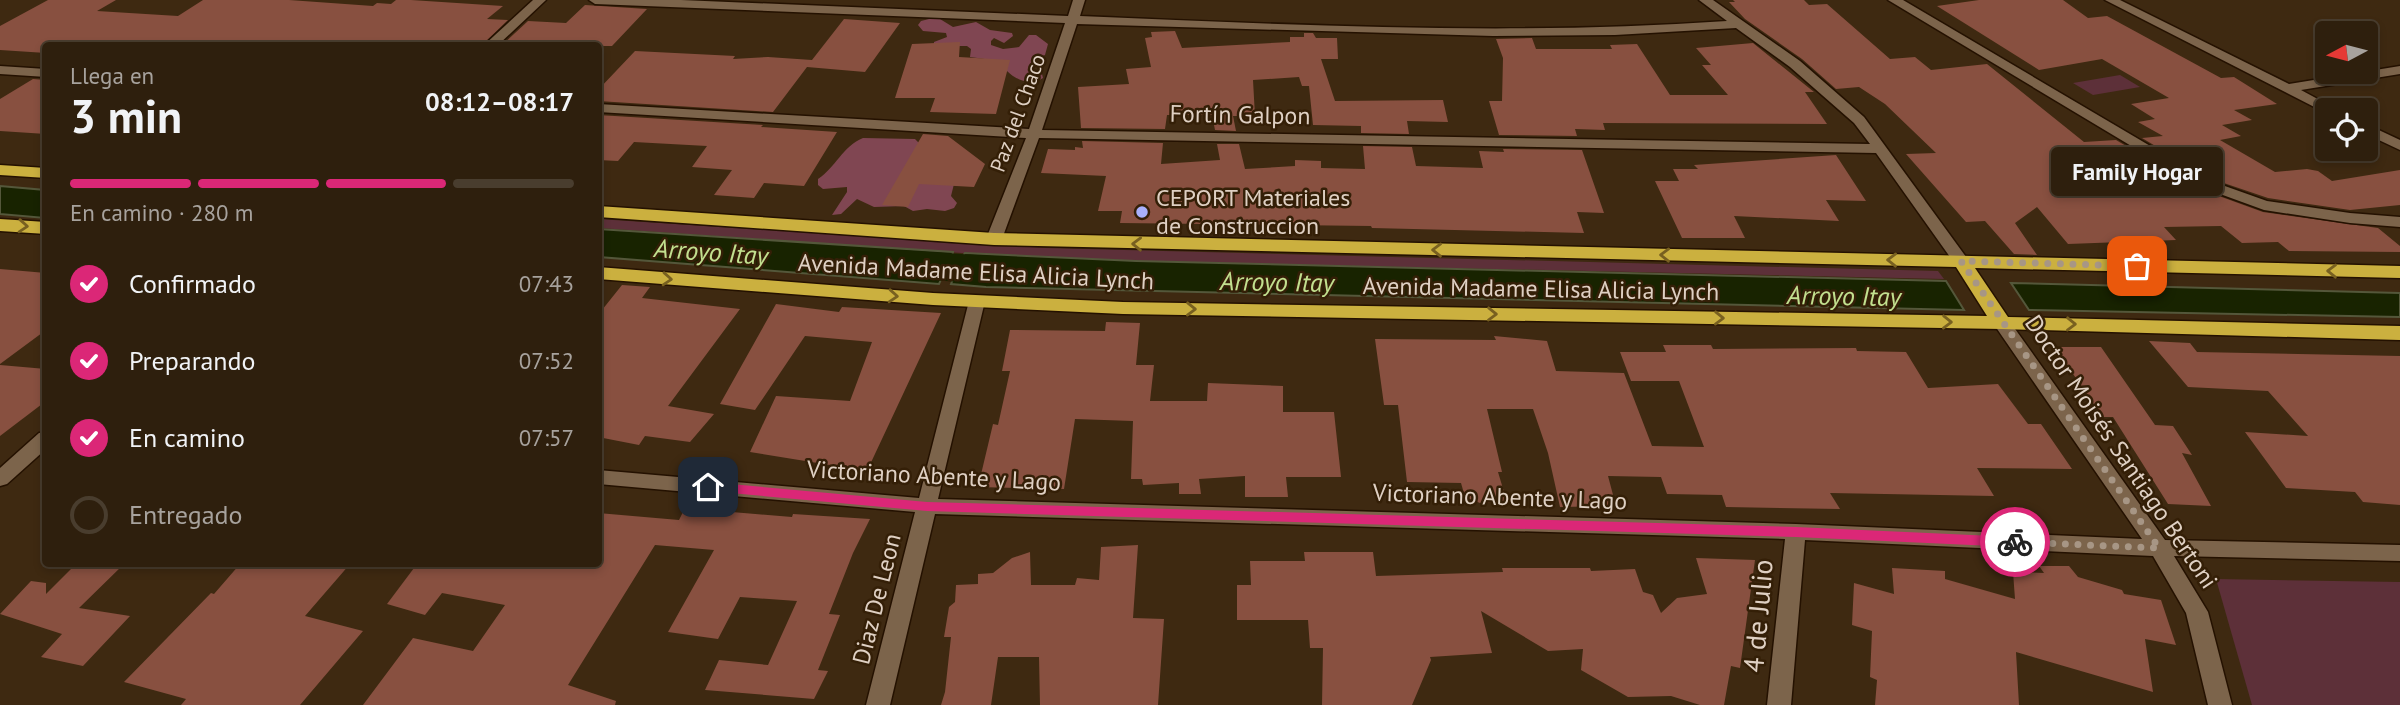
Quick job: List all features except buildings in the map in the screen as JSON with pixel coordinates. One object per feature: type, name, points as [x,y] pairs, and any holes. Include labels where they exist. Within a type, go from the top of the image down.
[{"type":"highway","points":[[0,170],[42,173]]},
{"type":"highway","name":"Avenida Madame Elisa Alicia Lynch","points":[[602,211],[994,239],[2400,272]]},
{"type":"highway","points":[[0,225],[42,228]]},
{"type":"highway","points":[[1961,261],[1998,317]]},
{"type":"highway","name":"Avenida Madame Elisa Alicia Lynch","points":[[602,273],[977,301],[1123,308],[1998,317],[2400,333]]},
{"type":"street","points":[[493,42],[540,0]]},
{"type":"street","points":[[595,0],[1074,21],[1538,33],[1671,30],[1737,24]]},
{"type":"street","name":"Paz del Chaco","points":[[994,239],[1034,134],[1079,0]]},
{"type":"street","points":[[1705,0],[1817,81],[1859,120],[1961,261]]},
{"type":"street","points":[[1894,0],[2203,183],[2277,207],[2400,222]]},
{"type":"street","points":[[2111,0],[2315,102]]},
{"type":"street","points":[[0,70],[42,73]]},
{"type":"street","points":[[2288,88],[2400,70]]},
{"type":"street","name":"Fortín Galpon","points":[[602,108],[1034,134],[1882,149]]},
{"type":"street","points":[[2378,134],[2400,146]]},
{"type":"street","name":"Diaz De Leon","points":[[878,705],[977,301]]},
{"type":"street","name":"Doctor Moisés Santiago Bertoni","points":[[1998,317],[2159,548],[2197,612],[2220,705]]},
{"type":"street","points":[[0,478],[42,441]]},
{"type":"street","name":"Victoriano Abente y Lago","points":[[602,477],[927,506],[1796,532],[2159,548],[2400,553]]},
{"type":"street","name":"4 de Julio","points":[[1779,705],[1796,532]]},
{"type":"shaded area","points":[[933,18],[953,27],[976,22],[990,30],[1012,33],[1013,36],[1004,43],[994,38],[991,41],[991,45],[1003,49],[1019,47],[1029,35],[1036,35],[1048,44],[1045,55],[1031,61],[1032,68],[1042,74],[1043,78],[1030,82],[1018,79],[999,61],[970,57],[971,49],[967,46],[934,46],[934,42],[947,37],[946,33],[923,31],[918,25],[921,21]]},
{"type":"shaded area","points":[[2120,75],[2140,87],[2093,95],[2073,83]]},
{"type":"shaded area","points":[[863,138],[915,139],[955,180],[951,196],[957,203],[954,208],[945,211],[913,211],[904,206],[874,207],[857,199],[841,214],[832,215],[847,192],[847,187],[823,189],[818,185],[818,179],[850,147]]},
{"type":"shaded area","points":[[602,219],[1046,248],[1938,271],[1944,279],[1139,261],[962,253],[602,228]]},
{"type":"shaded area","points":[[2216,579],[2400,582],[2400,705],[2252,705]]},
{"type":"water","points":[[0,186],[42,190],[42,218],[0,214]]},
{"type":"water","points":[[602,229],[953,252],[939,284],[602,257]]},
{"type":"water","points":[[965,253],[1136,261],[1946,281],[1964,310],[986,287],[951,284]]},
{"type":"water","points":[[2011,283],[2400,293],[2400,317],[2029,310]]},
{"type":"waterway","name":"Arroyo Itay","points":[[881,263],[1025,272]]},
{"type":"way so far","points":[[2015,542],[2159,548],[1961,261],[2137,266]]},
{"type":"place","name":"CEPORT Materiales de Construccion","points":[[1142,212]]},
{"type":"place","name":"Family Hogar","points":[[2137,266]]},
{"type":"route","points":[[708,487],[927,506],[1796,532],[2015,542]]}]
